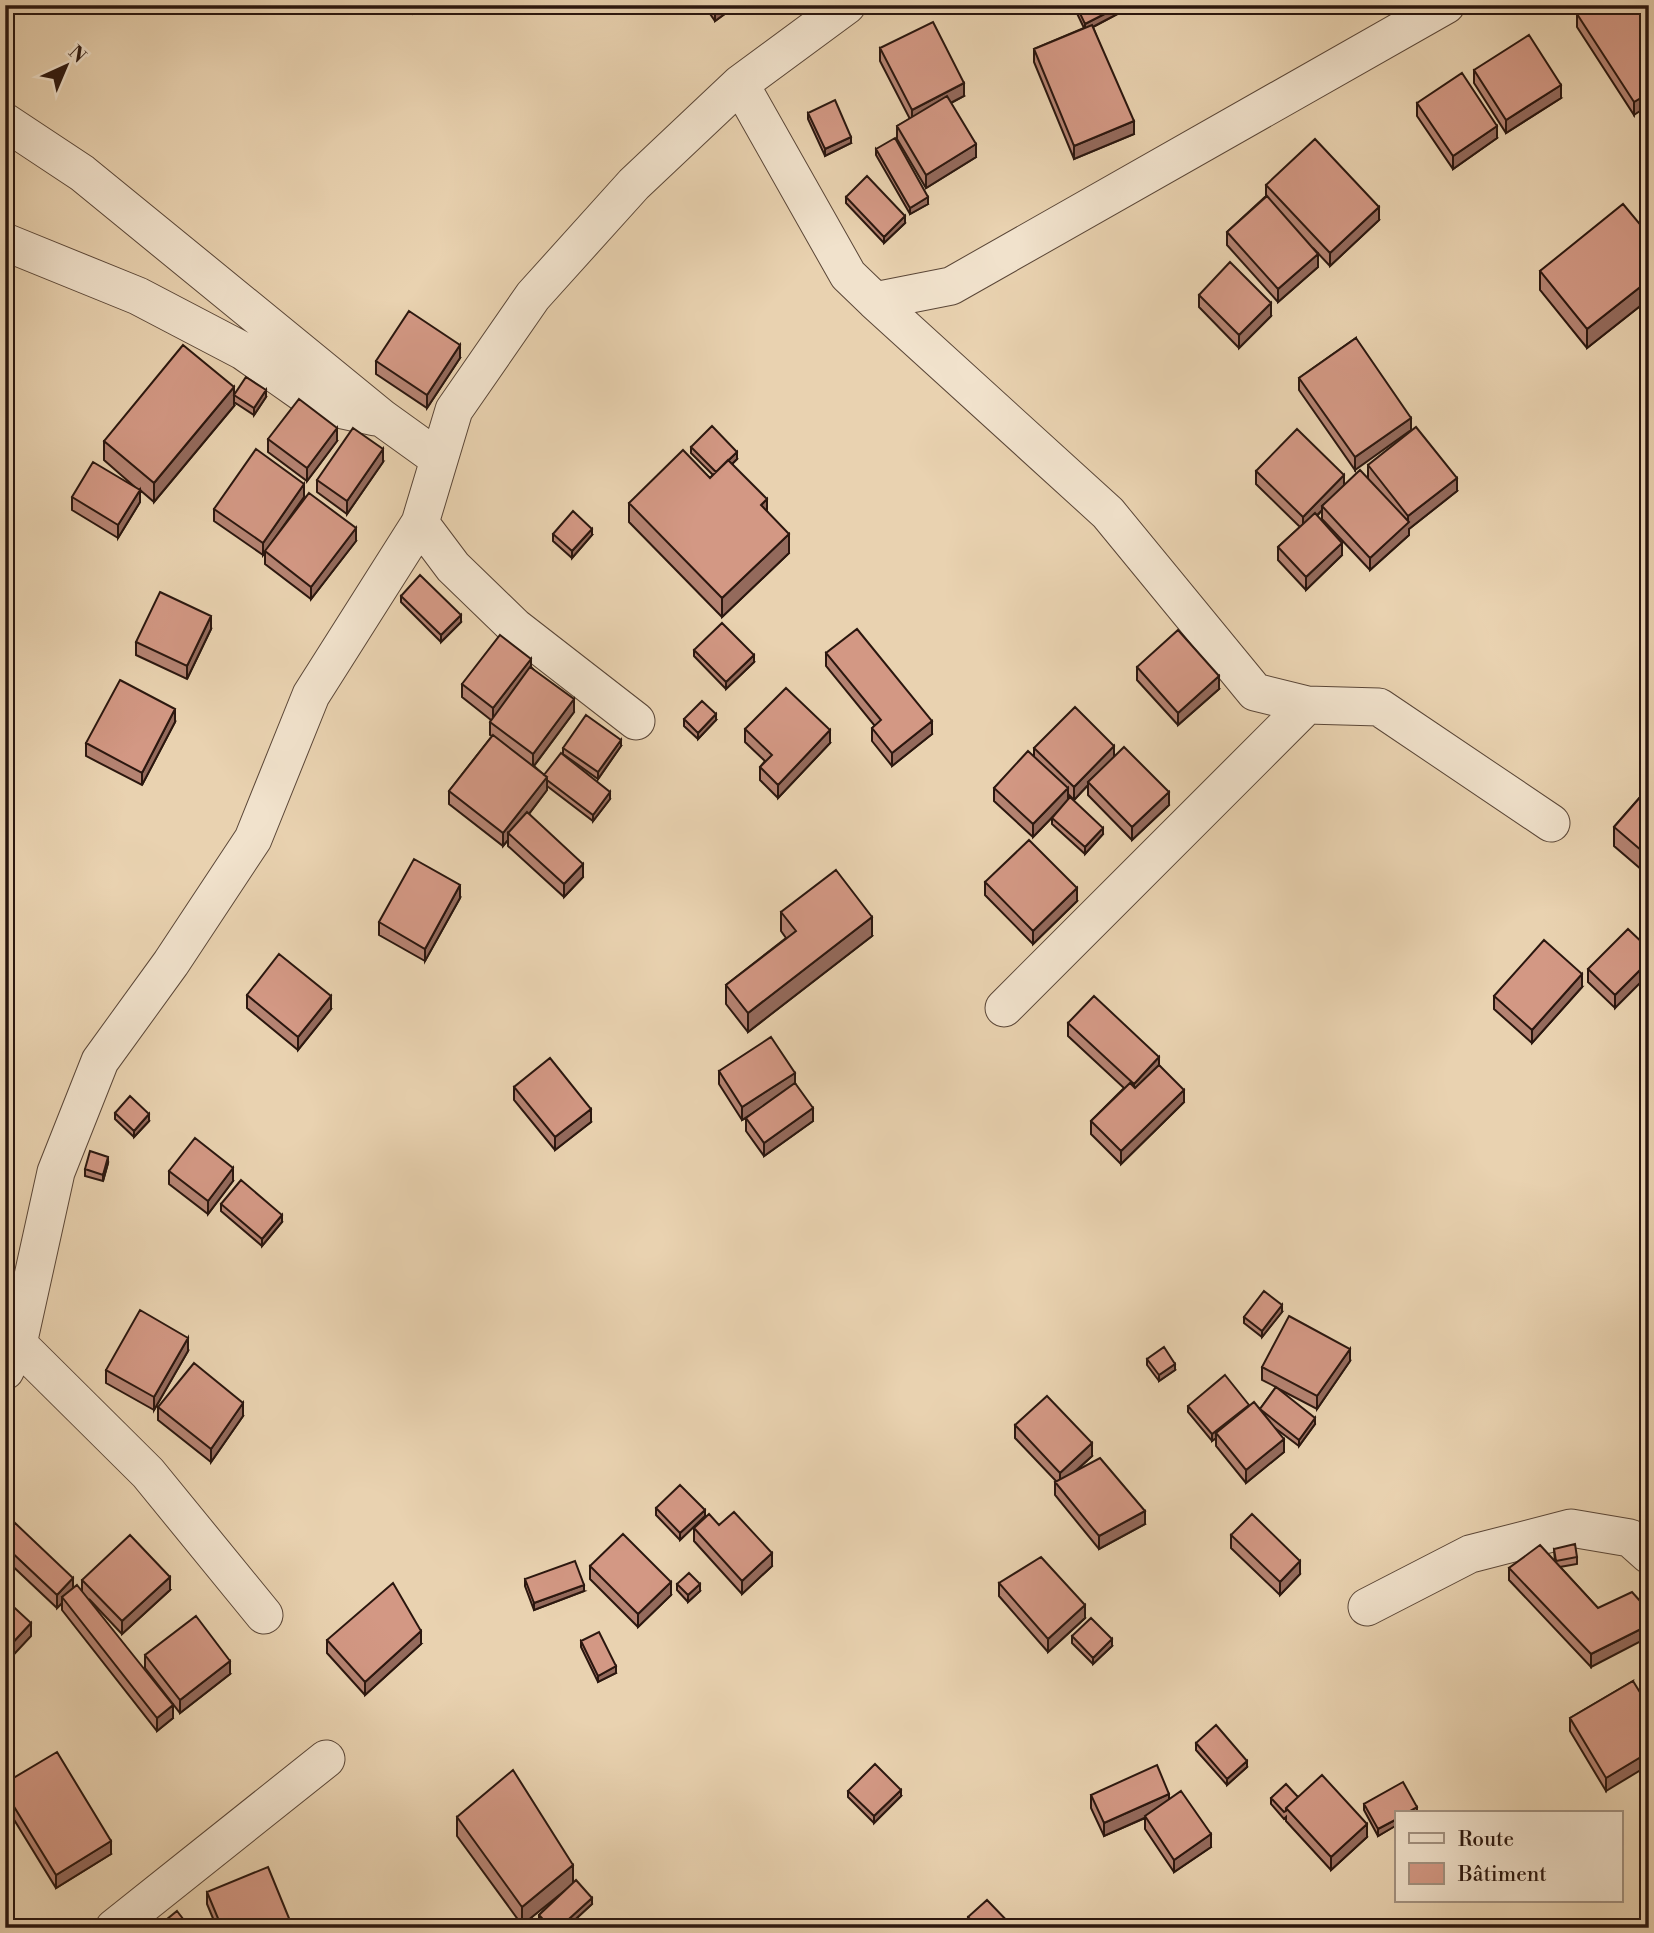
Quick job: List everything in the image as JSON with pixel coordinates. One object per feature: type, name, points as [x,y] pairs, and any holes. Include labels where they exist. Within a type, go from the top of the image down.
[{"type":"street","points":[[875,301],[951,286],[1446,5]]},
{"type":"street","points":[[264,1615],[148,1473],[12,1357],[56,1172],[100,1061],[171,963],[253,839],[311,695],[420,523],[454,410],[533,296],[634,184],[740,83],[837,8]]},
{"type":"street","points":[[740,83],[848,275],[1108,513],[1255,692],[1307,705],[1379,707],[1551,823]]},
{"type":"street","points":[[5,122],[82,173],[382,418],[439,459]]},
{"type":"street","points":[[5,242],[138,296],[243,351],[324,406],[382,418]]},
{"type":"street","points":[[420,523],[453,567],[515,627],[636,722]]},
{"type":"street","points":[[1004,1008],[1307,705]]},
{"type":"street","points":[[1367,1607],[1470,1554],[1571,1528],[1630,1538],[1649,1555]]},
{"type":"street","points":[[114,1928],[326,1759]]},
{"type":"building","points":[[1076,5],[1122,5],[1085,24]]},
{"type":"building","points":[[1590,5],[1638,5],[1649,22],[1649,93],[1634,102],[1577,14]]},
{"type":"building","points":[[933,22],[964,83],[912,110],[880,48]]},
{"type":"building","points":[[1092,25],[1134,121],[1074,146],[1034,49]]},
{"type":"building","points":[[1529,35],[1561,85],[1506,120],[1474,70]]},
{"type":"building","points":[[1462,73],[1497,126],[1453,156],[1417,103]]},
{"type":"building","points":[[947,96],[976,144],[926,175],[897,126]]},
{"type":"building","points":[[835,100],[851,137],[825,149],[808,113]]},
{"type":"building","points":[[895,138],[928,197],[910,208],[876,149]]},
{"type":"building","points":[[1315,139],[1379,207],[1330,253],[1266,185]]},
{"type":"building","points":[[867,176],[905,216],[884,237],[846,197]]},
{"type":"building","points":[[1267,196],[1318,254],[1278,289],[1227,232]]},
{"type":"building","points":[[1623,204],[1649,235],[1649,280],[1587,329],[1540,271]]},
{"type":"building","points":[[1230,262],[1271,303],[1239,335],[1199,295]]},
{"type":"building","points":[[409,311],[460,345],[427,395],[376,361]]},
{"type":"building","points":[[1356,338],[1411,418],[1355,457],[1299,378]]},
{"type":"building","points":[[183,345],[234,387],[154,483],[104,441]]},
{"type":"building","points":[[246,377],[266,390],[254,408],[234,395]]},
{"type":"building","points":[[299,399],[337,428],[307,468],[268,439]]},
{"type":"building","points":[[712,426],[737,452],[716,472],[691,447]]},
{"type":"building","points":[[1416,427],[1457,478],[1408,516],[1368,465]]},
{"type":"building","points":[[353,428],[383,449],[347,501],[317,480]]},
{"type":"building","points":[[1297,429],[1344,475],[1303,517],[1256,471]]},
{"type":"building","points":[[256,449],[304,484],[263,543],[214,509]]},
{"type":"building","points":[[683,450],[710,478],[728,460],[767,499],[761,505],[789,534],[722,598],[629,503]]},
{"type":"building","points":[[93,462],[140,490],[118,525],[72,497]]},
{"type":"building","points":[[1360,470],[1409,522],[1370,558],[1322,506]]},
{"type":"building","points":[[309,493],[356,528],[311,587],[265,551]]},
{"type":"building","points":[[573,511],[592,529],[572,551],[553,534]]},
{"type":"building","points":[[1315,513],[1342,543],[1306,577],[1278,547]]},
{"type":"building","points":[[420,575],[461,615],[441,635],[401,596]]},
{"type":"building","points":[[160,592],[211,616],[187,666],[136,642]]},
{"type":"building","points":[[722,623],[754,655],[726,682],[694,650]]},
{"type":"building","points":[[857,629],[932,721],[892,753],[872,728],[881,720],[826,653]]},
{"type":"building","points":[[1178,630],[1219,676],[1178,713],[1137,667]]},
{"type":"building","points":[[500,635],[531,659],[493,708],[462,684]]},
{"type":"building","points":[[530,667],[574,699],[533,754],[490,722]]},
{"type":"building","points":[[120,680],[175,709],[142,773],[86,743]]},
{"type":"building","points":[[786,688],[830,730],[778,785],[760,767],[772,755],[745,729]]},
{"type":"building","points":[[702,701],[716,714],[698,733],[684,719]]},
{"type":"building","points":[[1075,707],[1114,746],[1074,787],[1034,748]]},
{"type":"building","points":[[586,715],[621,740],[598,772],[563,748]]},
{"type":"building","points":[[493,735],[547,777],[503,833],[449,791]]},
{"type":"building","points":[[1124,747],[1169,792],[1132,827],[1088,782]]},
{"type":"building","points":[[1028,751],[1068,788],[1033,824],[994,788]]},
{"type":"building","points":[[561,753],[610,792],[593,815],[544,775]]},
{"type":"building","points":[[1649,787],[1649,857],[1614,827]]},
{"type":"building","points":[[1070,797],[1103,828],[1085,847],[1052,818]]},
{"type":"building","points":[[527,812],[583,864],[564,884],[508,833]]},
{"type":"building","points":[[1029,840],[1077,888],[1033,931],[985,882]]},
{"type":"building","points":[[414,859],[460,885],[425,949],[379,922]]},
{"type":"building","points":[[836,870],[872,917],[748,1013],[726,985],[796,931],[781,912]]},
{"type":"building","points":[[1628,929],[1649,949],[1649,961],[1615,995],[1588,969]]},
{"type":"building","points":[[1544,940],[1582,974],[1532,1030],[1494,996]]},
{"type":"building","points":[[279,954],[331,996],[298,1037],[247,995]]},
{"type":"building","points":[[1094,996],[1159,1057],[1134,1084],[1068,1023]]},
{"type":"building","points":[[771,1037],[795,1073],[742,1107],[719,1071]]},
{"type":"building","points":[[550,1058],[591,1109],[555,1137],[514,1087]]},
{"type":"building","points":[[1159,1065],[1184,1090],[1121,1151],[1091,1121],[1130,1083],[1135,1088]]},
{"type":"building","points":[[795,1083],[813,1108],[764,1143],[746,1118]]},
{"type":"building","points":[[130,1096],[149,1114],[134,1131],[115,1113]]},
{"type":"building","points":[[195,1138],[233,1168],[208,1201],[169,1171]]},
{"type":"building","points":[[90,1151],[108,1157],[103,1175],[85,1169]]},
{"type":"building","points":[[241,1180],[282,1215],[262,1239],[221,1204]]},
{"type":"building","points":[[1264,1291],[1282,1305],[1262,1331],[1244,1317]]},
{"type":"building","points":[[140,1310],[188,1338],[154,1397],[106,1370]]},
{"type":"building","points":[[1289,1316],[1350,1349],[1317,1396],[1262,1367]]},
{"type":"building","points":[[1164,1347],[1175,1364],[1159,1375],[1147,1359]]},
{"type":"building","points":[[194,1363],[243,1403],[211,1449],[158,1407]]},
{"type":"building","points":[[1225,1375],[1249,1405],[1212,1434],[1188,1406]]},
{"type":"building","points":[[1276,1387],[1315,1418],[1299,1440],[1260,1409]]},
{"type":"building","points":[[1047,1396],[1092,1443],[1060,1473],[1015,1425]]},
{"type":"building","points":[[1254,1402],[1284,1439],[1246,1470],[1216,1433]]},
{"type":"building","points":[[1100,1458],[1145,1511],[1099,1536],[1055,1482]]},
{"type":"building","points":[[680,1485],[705,1510],[680,1533],[656,1508]]},
{"type":"building","points":[[734,1512],[772,1553],[742,1581],[694,1528],[709,1514],[719,1525]]},
{"type":"building","points":[[1252,1514],[1300,1561],[1280,1582],[1231,1535]]},
{"type":"building","points":[[15,1523],[73,1578],[57,1595],[5,1546],[5,1533]]},
{"type":"building","points":[[623,1534],[671,1582],[638,1614],[590,1566]]},
{"type":"building","points":[[130,1535],[170,1577],[122,1621],[82,1580]]},
{"type":"building","points":[[1575,1544],[1577,1557],[1556,1561],[1554,1549]]},
{"type":"building","points":[[1540,1545],[1598,1608],[1632,1592],[1649,1611],[1649,1625],[1591,1654],[1509,1568]]},
{"type":"building","points":[[1041,1557],[1085,1605],[1048,1639],[999,1583]]},
{"type":"building","points":[[575,1561],[584,1585],[534,1603],[525,1579]]},
{"type":"building","points":[[689,1573],[700,1584],[688,1595],[677,1584]]},
{"type":"building","points":[[393,1583],[421,1631],[365,1682],[327,1640]]},
{"type":"building","points":[[77,1585],[173,1705],[157,1718],[62,1597]]},
{"type":"building","points":[[5,1599],[31,1623],[5,1651]]},
{"type":"building","points":[[196,1616],[230,1661],[180,1700],[145,1655]]},
{"type":"building","points":[[1091,1618],[1112,1639],[1093,1658],[1072,1636]]},
{"type":"building","points":[[599,1632],[616,1666],[598,1676],[581,1641]]},
{"type":"building","points":[[1633,1681],[1649,1707],[1649,1752],[1606,1778],[1570,1718]]},
{"type":"building","points":[[1216,1725],[1247,1761],[1227,1779],[1196,1743]]},
{"type":"building","points":[[57,1752],[111,1841],[56,1875],[5,1792],[5,1783]]},
{"type":"building","points":[[875,1764],[901,1790],[874,1816],[848,1791]]},
{"type":"building","points":[[1157,1765],[1169,1794],[1104,1823],[1091,1795]]},
{"type":"building","points":[[513,1770],[573,1865],[522,1907],[457,1817]]},
{"type":"building","points":[[1322,1775],[1367,1824],[1331,1857],[1286,1808]]},
{"type":"building","points":[[1403,1782],[1417,1807],[1410,1811],[1395,1811],[1395,1820],[1378,1829],[1364,1804]]},
{"type":"building","points":[[1286,1784],[1298,1797],[1284,1812],[1271,1798]]},
{"type":"building","points":[[1181,1791],[1211,1834],[1174,1860],[1145,1816]]},
{"type":"building","points":[[268,1867],[293,1928],[222,1928],[207,1892]]},
{"type":"building","points":[[576,1880],[592,1898],[559,1928],[551,1928],[539,1915]]},
{"type":"building","points":[[987,1900],[1014,1928],[978,1928],[968,1917]]},
{"type":"building","points":[[177,1911],[190,1928],[156,1928]]}]
